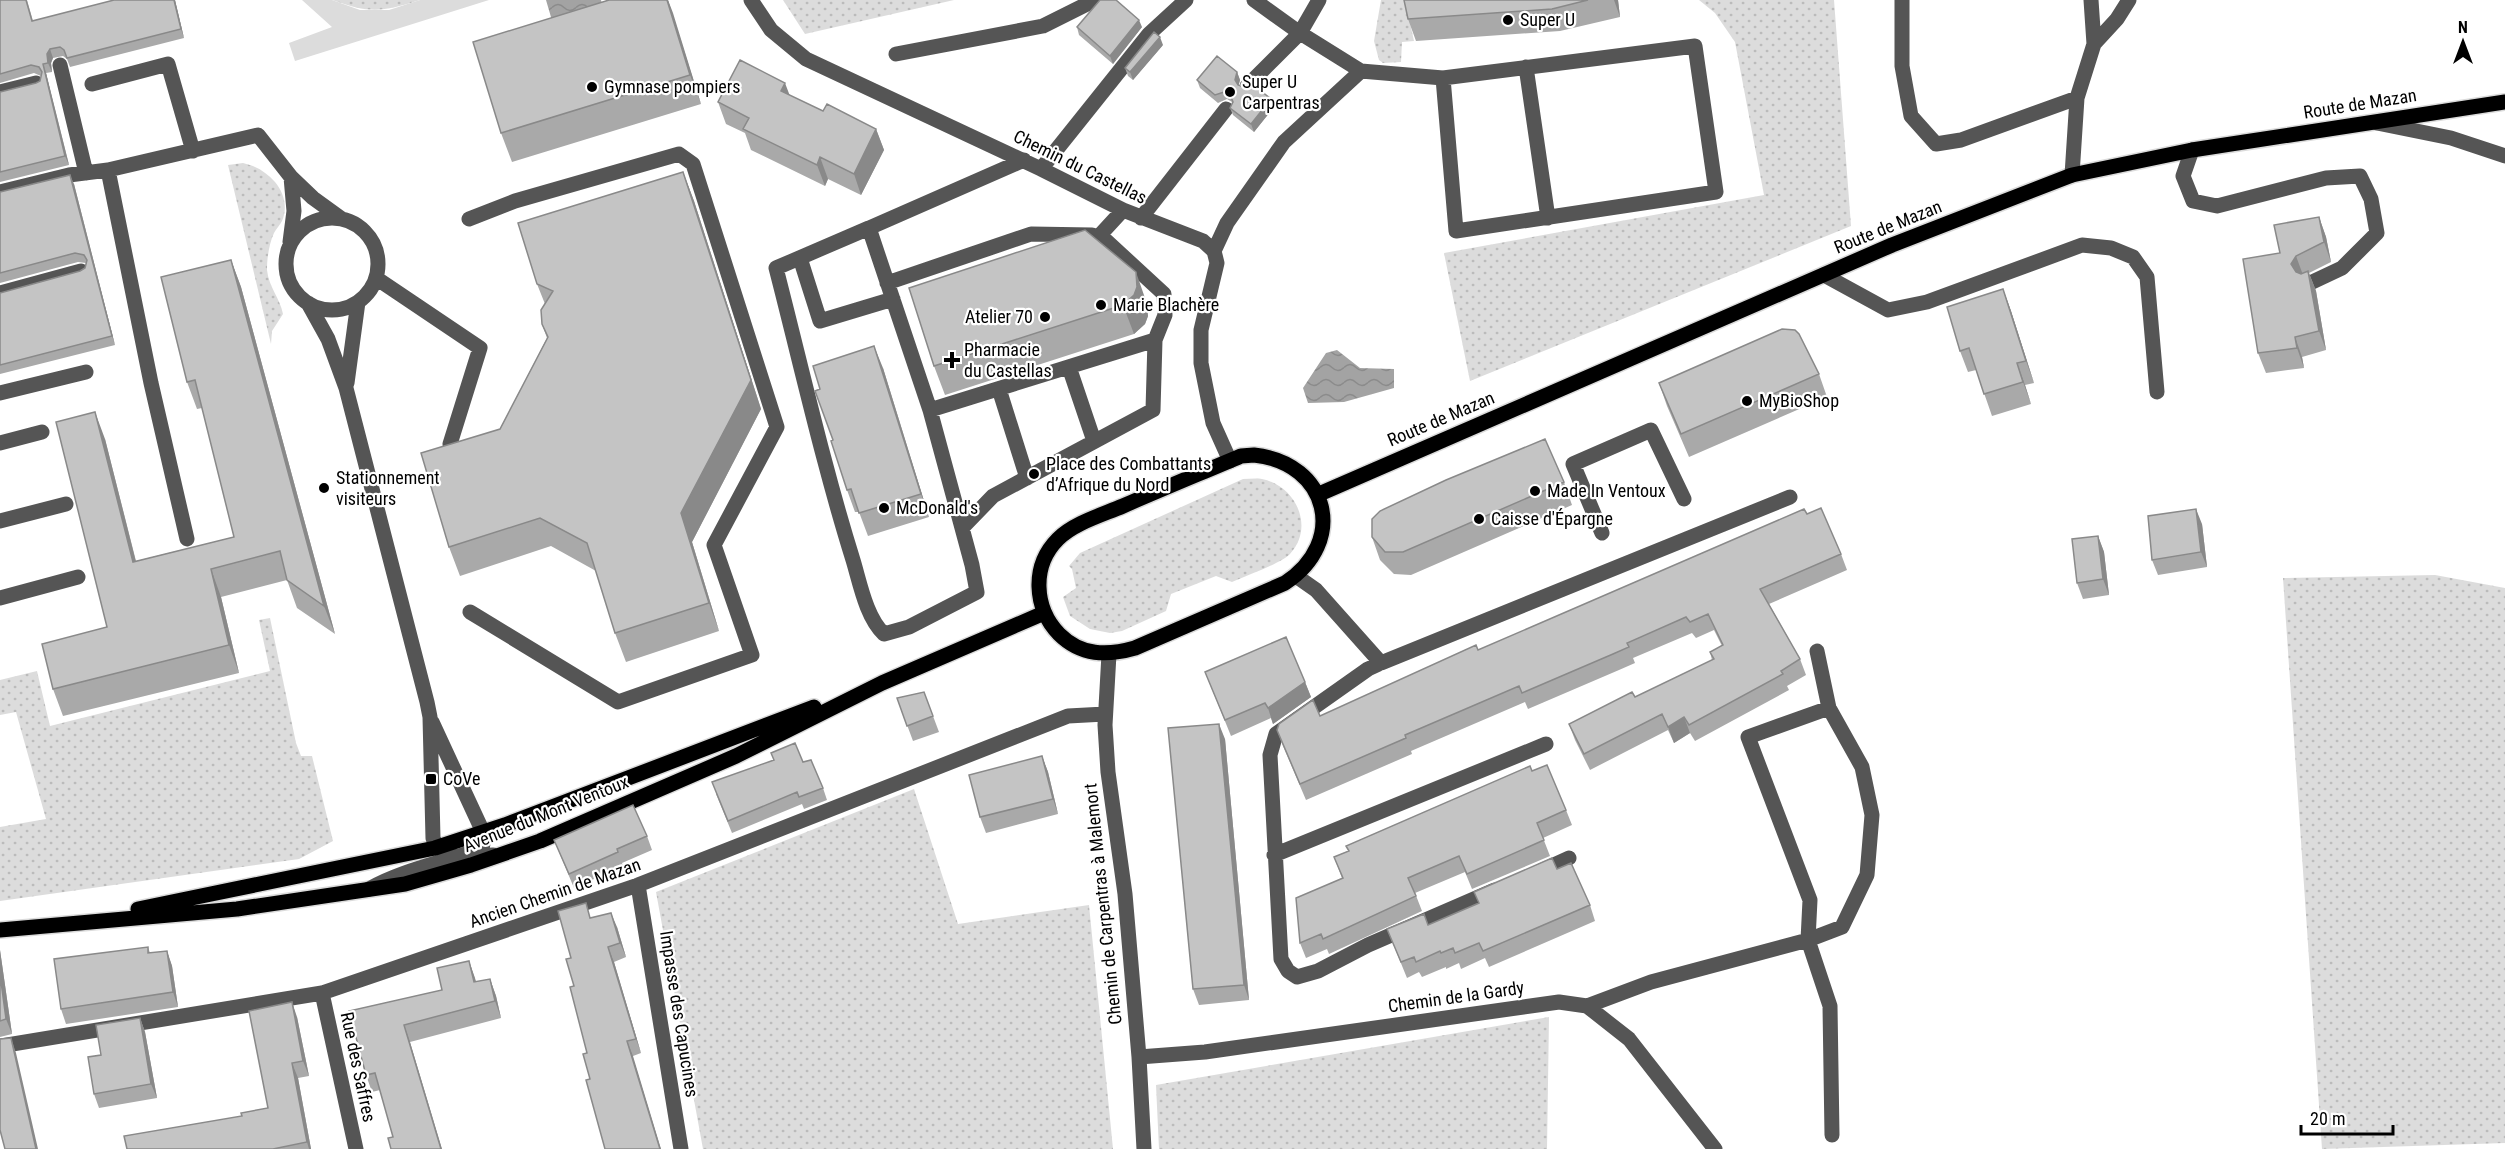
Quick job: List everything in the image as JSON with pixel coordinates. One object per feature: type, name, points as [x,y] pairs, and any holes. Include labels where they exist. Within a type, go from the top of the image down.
[{"type":"main road","name":"Route de Mazan","points":[[1317,495],[1892,245],[2072,175],[2192,150],[2505,102]]},
{"type":"main road","points":[[1241,456],[1269,457],[1284,462],[1298,470],[1317,495],[1322,507],[1323,522],[1319,545],[1310,561],[1296,576],[1285,583],[1135,648],[1109,654],[1078,648],[1052,626],[1044,613],[1040,602],[1039,577],[1049,550],[1068,531],[1095,518],[1241,456]]},
{"type":"main road","name":"Avenue du Mont Ventoux","points":[[0,930],[237,909],[366,890],[405,884],[501,855],[540,841],[736,756],[882,683],[1044,613]]},
{"type":"main road","name":"Avenue du Mont Ventoux","points":[[60,924],[435,848],[882,683]]},
{"type":"street","name":"Chemin du Castellas","points":[[751,0],[771,30],[806,59],[1024,160],[1123,210],[1203,241],[1214,251]]},
{"type":"street","points":[[896,54],[1043,26],[1095,0]]},
{"type":"street","points":[[1041,169],[1149,34],[1186,0]]},
{"type":"street","points":[[1254,0],[1300,33],[1361,71],[1443,78],[1695,46],[1716,192],[1456,231],[1443,78]]},
{"type":"street","points":[[1247,86],[1300,33],[1319,0]]},
{"type":"street","points":[[1902,0],[1902,66],[1911,116],[1936,144],[1961,140],[2077,98]]},
{"type":"street","points":[[2072,175],[2077,98],[2094,44],[2091,0]]},
{"type":"street","points":[[2094,44],[2117,19],[2129,0]]},
{"type":"street","points":[[92,84],[168,64],[193,151]]},
{"type":"street","points":[[60,65],[86,173]]},
{"type":"street","points":[[1526,68],[1548,218]]},
{"type":"street","points":[[1230,461],[1213,423],[1201,363],[1201,330],[1216,275],[1217,263],[1214,251],[1227,223],[1284,142],[1361,71]]},
{"type":"street","points":[[0,92],[36,83]]},
{"type":"street","points":[[1141,218],[1226,109]]},
{"type":"street","points":[[2374,122],[2451,138],[2505,156]]},
{"type":"street","points":[[0,192],[108,170],[258,135],[291,177],[313,198],[342,219],[356,225],[367,235],[375,248],[378,263],[376,278],[369,292],[358,302],[344,309],[329,311],[308,303]]},
{"type":"street","points":[[2192,150],[2184,176],[2193,201],[2217,206],[2326,178],[2360,176],[2371,199],[2377,233],[2342,268],[2308,284]]},
{"type":"street","points":[[469,219],[515,201],[679,154],[693,164],[777,427],[714,545],[752,656],[618,702],[470,612]]},
{"type":"street","points":[[869,228],[930,410],[972,564],[977,592],[909,627],[884,634],[876,627],[842,526],[776,268],[1024,160]]},
{"type":"street","points":[[108,170],[149,372],[187,539]]},
{"type":"street","points":[[291,177],[294,211],[286,258],[286,273],[291,287],[308,303],[328,339],[346,388],[430,717],[483,832],[482,848],[460,857],[391,877],[366,890]]},
{"type":"street","points":[[1100,235],[1123,210]]},
{"type":"street","points":[[290,244],[300,231],[312,223],[326,219],[342,219]]},
{"type":"street","points":[[887,282],[1031,234],[1100,235],[1164,294],[1165,315],[1155,340],[1153,410],[993,496],[962,528]]},
{"type":"street","points":[[1824,275],[1888,310],[1927,302],[2082,245],[2111,248],[2133,257],[2147,277],[2157,392]]},
{"type":"street","points":[[800,258],[820,321],[893,299]]},
{"type":"street","points":[[0,293],[81,271]]},
{"type":"street","points":[[376,278],[480,348],[450,444]]},
{"type":"street","points":[[346,388],[352,328],[358,302]]},
{"type":"street","points":[[930,410],[1155,340]]},
{"type":"street","points":[[1070,367],[1094,441]]},
{"type":"street","points":[[0,393],[86,372]]},
{"type":"street","points":[[999,389],[1027,478]]},
{"type":"street","points":[[1602,533],[1573,464],[1651,430],[1684,499]]},
{"type":"street","points":[[0,443],[42,432]]},
{"type":"street","points":[[1506,886],[1368,945],[1318,971],[1297,977],[1288,971],[1281,959],[1269,755],[1276,734],[1368,669],[1790,496]]},
{"type":"street","points":[[0,521],[66,504]]},
{"type":"street","points":[[1296,576],[1316,590],[1381,663]]},
{"type":"street","points":[[0,598],[78,577]]},
{"type":"street","points":[[1587,1006],[1651,982],[1808,940],[1842,927],[1867,875],[1872,815],[1862,767],[1829,708],[1817,651]]},
{"type":"street","name":"Chemin de Carpentras à Malemort","points":[[1109,654],[1105,714],[1108,772],[1125,894],[1139,1057],[1143,1149]]},
{"type":"street","points":[[1829,708],[1748,737],[1810,900],[1808,940],[1830,1006],[1832,1135]]},
{"type":"street","name":"Ancien Chemin de Mazan","points":[[0,1046],[322,993],[638,885],[1068,716],[1105,714]]},
{"type":"street","points":[[430,717],[432,838],[435,848],[447,856],[501,855]]},
{"type":"street","points":[[1274,855],[1546,744]]},
{"type":"street","points":[[1527,877],[1569,858]]},
{"type":"street","name":"Impasse des Capucines","points":[[638,885],[681,1149]]},
{"type":"street","name":"Rue des Saffres","points":[[322,993],[356,1149]]},
{"type":"street","name":"Chemin de la Gardy","points":[[1139,1057],[1205,1052],[1559,1002],[1587,1006]]},
{"type":"street","points":[[1587,1006],[1629,1039],[1715,1149]]},
{"type":"shaded area","points":[[302,0],[332,0],[360,10],[389,10],[420,0],[489,0],[295,61],[289,43],[332,27]]},
{"type":"shaded area","points":[[332,0],[420,0],[376,10],[357,8]]},
{"type":"shaded area","points":[[783,0],[954,0],[805,34]]},
{"type":"shaded area","points":[[1381,0],[1405,0],[1414,41],[1402,42],[1401,62],[1383,63],[1379,60],[1374,41]]},
{"type":"shaded area","points":[[1699,0],[1834,0],[1851,226],[1470,381],[1444,253],[1764,195],[1735,42],[1715,13]]},
{"type":"shaded area","points":[[243,163],[272,178],[284,200],[284,216],[272,237],[267,261],[268,276],[283,314],[272,331],[271,344],[228,165]]},
{"type":"shaded area","points":[[1243,479],[1262,479],[1274,483],[1284,490],[1298,509],[1301,532],[1297,543],[1286,558],[1232,582],[1216,576],[1171,594],[1166,611],[1122,631],[1110,633],[1090,629],[1070,616],[1063,597],[1076,588],[1072,569],[1069,566],[1080,553]]},
{"type":"shaded area","points":[[2435,575],[2505,588],[2505,1143],[2322,1149],[2283,578]]},
{"type":"shaded area","points":[[270,618],[296,743],[301,756],[312,756],[333,841],[299,859],[0,901],[0,827],[46,819],[16,712],[0,715],[0,680],[37,671],[50,726],[270,671],[259,620]]},
{"type":"shaded area","points":[[914,789],[958,924],[1089,905],[1113,1149],[703,1149],[656,892]]},
{"type":"shaded area","points":[[1549,1017],[1547,1149],[1159,1149],[1156,1085]]},
{"type":"water","points":[[546,0],[601,0],[603,8],[553,24]]},
{"type":"water","points":[[1337,350],[1360,368],[1394,369],[1394,388],[1344,402],[1308,403],[1303,388],[1326,353]]},
{"type":"building","points":[[0,0],[26,0],[32,21],[114,0],[174,0],[181,29],[67,58],[60,47],[50,49],[47,54],[48,63],[43,64],[65,156],[0,172],[0,92],[36,83],[40,81],[42,72],[39,67],[31,65],[0,74]]},
{"type":"building","name":"Gymnase pompiers","points":[[609,0],[667,0],[690,75],[501,133],[473,42]]},
{"type":"building","points":[[1100,0],[1116,0],[1139,20],[1110,56],[1077,27]]},
{"type":"building","points":[[1404,0],[1588,0],[1552,9],[1408,19]]},
{"type":"building","points":[[1154,32],[1160,37],[1130,72],[1125,68]]},
{"type":"building","points":[[1217,56],[1237,72],[1235,80],[1238,85],[1246,88],[1252,84],[1271,99],[1251,124],[1230,108],[1233,102],[1230,94],[1224,92],[1215,95],[1197,80]]},
{"type":"building","points":[[740,60],[785,83],[781,91],[823,111],[827,104],[876,129],[854,174],[820,157],[817,165],[743,129],[749,118],[718,102]]},
{"type":"building","points":[[683,172],[751,380],[681,513],[709,603],[615,633],[587,543],[540,518],[449,547],[421,453],[500,429],[548,337],[542,324],[541,310],[553,291],[537,284],[518,223]]},
{"type":"building","points":[[70,175],[112,336],[0,365],[0,293],[80,271],[85,268],[87,260],[84,255],[75,253],[0,273],[0,192]]},
{"type":"building","points":[[2319,217],[2324,242],[2296,256],[2291,264],[2296,272],[2301,274],[2308,271],[2319,331],[2295,337],[2297,348],[2258,353],[2243,259],[2280,253],[2274,225]]},
{"type":"building","points":[[1085,230],[1136,272],[1137,287],[1134,295],[1123,305],[934,366],[909,288]]},
{"type":"building","points":[[231,260],[324,606],[287,580],[280,551],[211,569],[229,645],[53,689],[42,644],[107,627],[56,422],[95,412],[133,562],[234,537],[195,380],[187,382],[161,277]]},
{"type":"building","points":[[2003,289],[2026,361],[2017,363],[2023,382],[1984,394],[1969,348],[1960,351],[1947,307]]},
{"type":"building","points":[[1782,329],[1795,330],[1799,334],[1819,374],[1681,434],[1659,383]]},
{"type":"building","points":[[874,346],[921,494],[859,513],[851,489],[847,490],[831,441],[833,440],[815,391],[820,389],[813,366]]},
{"type":"building","points":[[1545,439],[1564,482],[1403,552],[1385,552],[1372,537],[1372,519],[1380,511],[1446,480]]},
{"type":"building","points":[[1821,508],[1841,554],[1760,589],[1800,659],[1781,671],[1783,674],[1689,725],[1684,717],[1668,727],[1662,714],[1584,754],[1569,724],[1632,692],[1635,697],[1714,659],[1710,652],[1723,645],[1708,614],[1690,622],[1686,617],[1627,643],[1629,647],[1522,693],[1519,686],[1405,735],[1406,738],[1300,784],[1277,730],[1279,724],[1313,700],[1320,716],[1476,645],[1478,650],[1804,509],[1807,514]]},
{"type":"building","points":[[2196,509],[2201,552],[2152,560],[2148,516]]},
{"type":"building","points":[[2098,536],[2103,579],[2077,583],[2072,539]]},
{"type":"building","points":[[1286,637],[1305,682],[1268,708],[1265,703],[1225,720],[1205,672]]},
{"type":"building","points":[[924,692],[933,716],[907,726],[897,698]]},
{"type":"building","points":[[1219,724],[1244,985],[1193,989],[1168,728]]},
{"type":"building","points":[[795,743],[803,762],[811,760],[823,788],[799,797],[797,792],[728,821],[712,782],[774,760],[771,753]]},
{"type":"building","points":[[1042,756],[1053,799],[980,817],[969,775]]},
{"type":"building","points":[[1547,765],[1566,810],[1537,823],[1544,840],[1467,874],[1459,856],[1408,878],[1416,896],[1323,939],[1321,934],[1300,943],[1296,898],[1343,878],[1334,857],[1349,851],[1346,846],[1530,766],[1532,771]]},
{"type":"building","points":[[633,805],[647,836],[569,874],[554,840]]},
{"type":"building","points":[[1552,858],[1557,869],[1571,863],[1590,905],[1483,951],[1479,943],[1455,953],[1453,948],[1416,962],[1414,957],[1401,962],[1387,929],[1424,914],[1428,925],[1479,903],[1474,892]]},
{"type":"building","points":[[586,903],[590,918],[611,913],[620,943],[608,947],[636,1039],[627,1041],[660,1149],[605,1149],[586,1080],[590,1079],[583,1054],[587,1053],[570,987],[574,986],[566,959],[571,958],[558,911]]},
{"type":"building","points":[[148,947],[148,953],[167,951],[173,992],[61,1009],[54,959]]},
{"type":"building","points":[[469,961],[474,982],[490,979],[495,1001],[404,1025],[441,1149],[391,1149],[388,1138],[393,1137],[375,1073],[366,1075],[349,1011],[442,990],[437,968]]},
{"type":"building","points":[[0,974],[6,1019],[0,1021]]},
{"type":"building","points":[[292,1002],[303,1061],[292,1063],[307,1142],[273,1149],[127,1149],[124,1136],[242,1116],[241,1113],[268,1108],[249,1011]]},
{"type":"building","points":[[140,1018],[151,1084],[94,1094],[88,1057],[101,1055],[96,1025]]},
{"type":"building","points":[[11,1038],[36,1149],[5,1149],[0,1130],[0,1039]]},
{"type":"place","name":"Super U","points":[[1508,20]]},
{"type":"place","name":"Gymnase pompiers","points":[[592,87]]},
{"type":"place","name":"Super U Carpentras","points":[[1230,92]]},
{"type":"place","name":"Marie Blachère","points":[[1101,305]]},
{"type":"place","name":"Atelier 70","points":[[1045,317]]},
{"type":"place","name":"Pharmacie du Castellas","points":[[952,360]]},
{"type":"place","name":"MyBioShop","points":[[1747,401]]},
{"type":"place","name":"Place des Combattants d’Afrique du Nord","points":[[1034,474]]},
{"type":"place","name":"Stationnement visiteurs","points":[[324,488]]},
{"type":"place","name":"Made In Ventoux","points":[[1535,491]]},
{"type":"place","name":"McDonald's","points":[[884,508]]},
{"type":"place","name":"Caisse d'Épargne","points":[[1479,519]]},
{"type":"place","name":"CoVe","points":[[431,779]]}]
